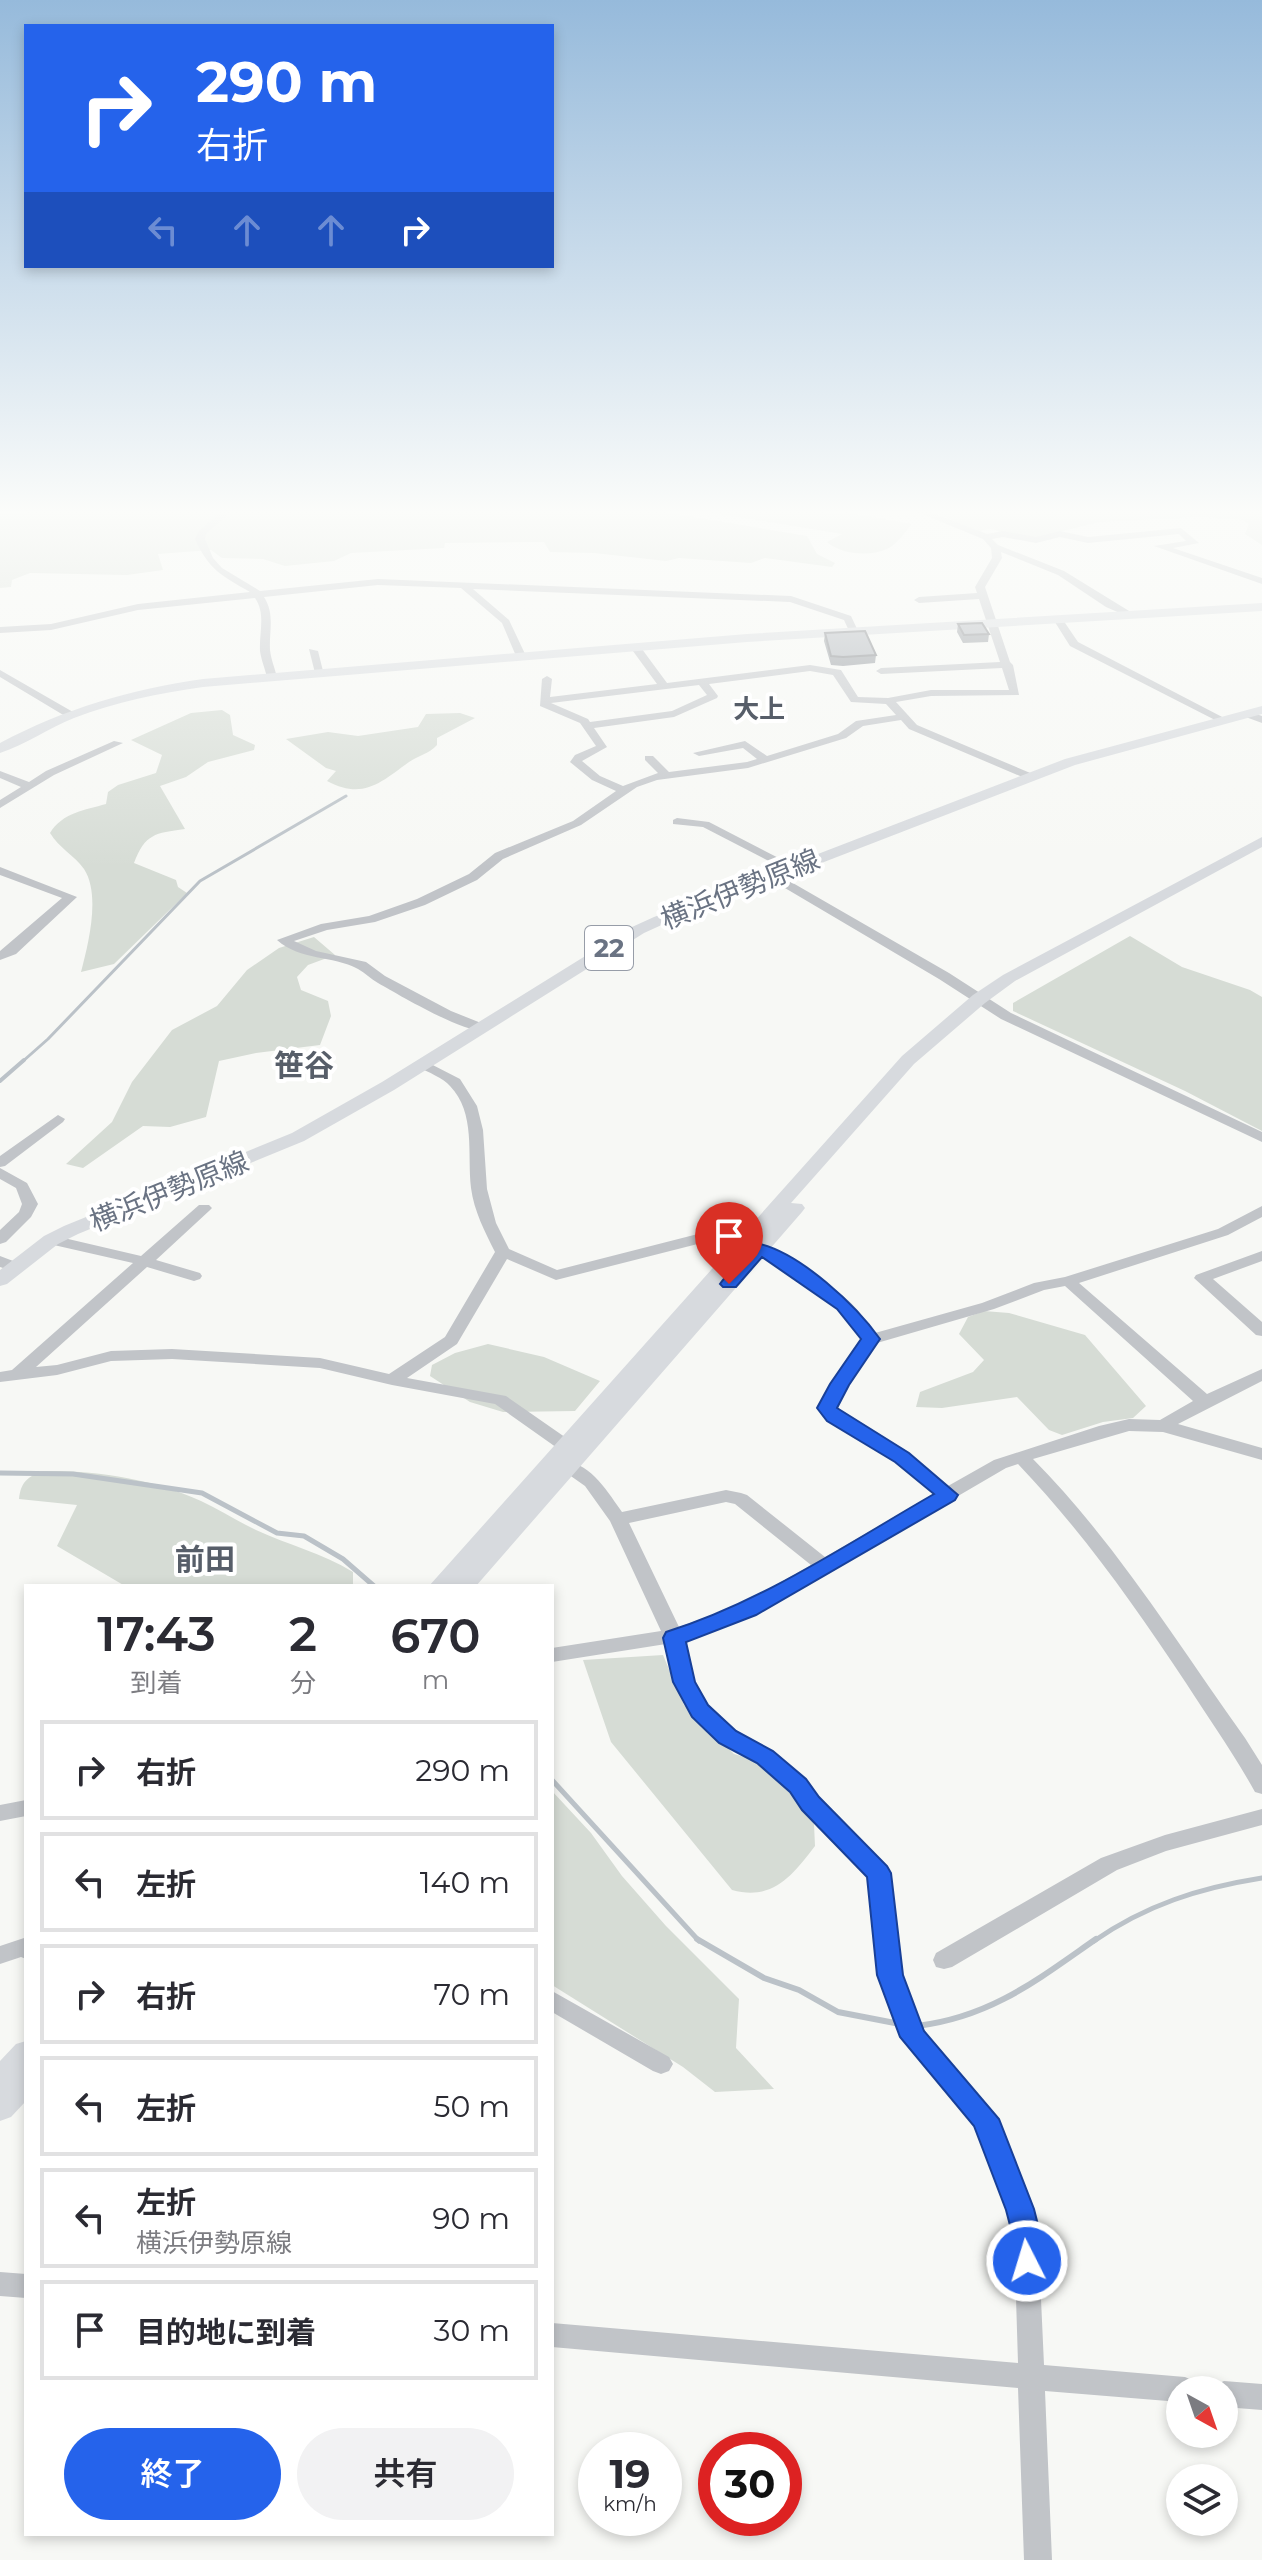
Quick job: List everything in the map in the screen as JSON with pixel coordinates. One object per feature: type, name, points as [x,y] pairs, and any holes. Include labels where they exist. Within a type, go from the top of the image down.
[{"type":"main road","points":[[0,749],[69,714],[160,690],[272,677],[521,656],[897,628]]},
{"type":"main road","name":"横浜伊勢原線","points":[[0,1280],[8,1264],[51,1240],[298,1137],[423,1064],[638,930],[772,875],[1094,755],[1223,720],[1257,715]]},
{"type":"main road","points":[[443,1584],[567,1456],[757,1241],[908,1060],[1033,964],[1262,841]]},
{"type":"main road","points":[[982,1001],[1262,850]]},
{"type":"main road","points":[[465,1584],[567,1456]]},
{"type":"main road","points":[[0,2081],[24,2055]]},
{"type":"main road","points":[[0,2108],[24,2083]]},
{"type":"street","points":[[1,632],[36,628]]},
{"type":"street","points":[[266,628],[265,652],[272,677]]},
{"type":"street","points":[[509,628],[521,656]]},
{"type":"street","points":[[544,701],[798,669],[831,669],[841,676],[855,700],[889,701],[896,697],[926,694],[1015,693],[994,628]]},
{"type":"street","points":[[1064,628],[1074,644],[1223,720]]},
{"type":"street","points":[[635,647],[663,685]]},
{"type":"street","points":[[313,651],[320,673]]},
{"type":"street","points":[[881,671],[1008,665]]},
{"type":"street","points":[[0,673],[69,714]]},
{"type":"street","points":[[547,679],[544,704],[578,717],[602,747],[579,757],[576,762],[596,778],[624,791]]},
{"type":"street","points":[[588,726],[674,714],[713,696],[701,681]]},
{"type":"street","points":[[889,701],[913,727],[1031,777]]},
{"type":"street","points":[[481,1028],[446,1014],[380,979],[361,965],[312,954],[283,940],[325,927],[371,919],[421,902],[473,877],[499,856],[518,846],[577,823],[624,791],[665,774],[712,771],[766,760],[842,736],[860,723],[901,717]]},
{"type":"street","points":[[0,805],[50,773],[118,743]]},
{"type":"street","points":[[699,753],[745,744],[766,760]]},
{"type":"street","points":[[649,758],[665,774]]},
{"type":"street","points":[[0,774],[29,786]]},
{"type":"street","points":[[677,822],[705,824],[792,868]]},
{"type":"street","points":[[0,871],[71,897],[4,951]]},
{"type":"street","points":[[772,875],[1006,1016],[1262,1138]]},
{"type":"street","points":[[423,1064],[455,1082],[470,1106],[478,1144],[479,1189],[488,1223],[503,1252],[556,1275],[737,1229],[844,1305],[871,1339]]},
{"type":"street","points":[[0,1163],[58,1119]]},
{"type":"street","points":[[0,1172],[22,1186],[30,1204],[26,1214],[0,1239]]},
{"type":"street","points":[[7,1377],[204,1208]]},
{"type":"street","points":[[948,1495],[902,1458],[834,1416],[827,1408],[839,1384],[871,1339],[988,1306],[1040,1286],[1068,1281],[1223,1232],[1262,1211]]},
{"type":"street","points":[[51,1240],[194,1276]]},
{"type":"street","points":[[392,1380],[451,1340],[503,1252]]},
{"type":"street","points":[[1262,1256],[1202,1278],[1262,1331]]},
{"type":"street","points":[[1068,1281],[1205,1402]]},
{"type":"street","points":[[7,1377],[57,1370],[111,1356],[172,1354],[320,1363],[500,1400],[567,1456],[591,1482],[618,1519],[674,1638],[684,1682],[700,1711],[728,1737],[765,1757],[798,1786],[810,1804],[878,1873],[890,1975],[913,2037],[985,2119],[1020,2209],[1026,2233],[1038,2560]]},
{"type":"street","points":[[1164,1426],[1262,1374]]},
{"type":"street","points":[[554,1655],[674,1638],[714,1625],[749,1609],[1000,1464],[1129,1425],[1164,1426],[1262,1454]]},
{"type":"street","points":[[1021,1457],[1057,1492],[1131,1589],[1174,1649],[1262,1786]]},
{"type":"street","points":[[618,1519],[726,1496],[741,1499],[825,1566]]},
{"type":"street","points":[[0,1813],[24,1808]]},
{"type":"street","points":[[944,1960],[993,1935],[1053,1893],[1109,1865],[1154,1846],[1262,1817]]},
{"type":"street","points":[[0,1955],[24,1947]]},
{"type":"street","points":[[554,2002],[661,2064]]},
{"type":"street","points":[[0,2284],[24,2286]]},
{"type":"street","points":[[554,2335],[1166,2388]]},
{"type":"street","points":[[1238,2395],[1262,2397]]},
{"type":"shaded area","points":[[222,710],[230,715],[233,735],[255,745],[254,750],[208,762],[186,777],[160,786],[185,829],[152,837],[142,846],[134,863],[176,880],[178,887],[187,893],[114,964],[81,972],[92,920],[92,892],[84,869],[50,833],[67,817],[106,804],[108,792],[118,785],[156,773],[162,755],[131,740],[191,713]]},
{"type":"shaded area","points":[[460,713],[475,718],[437,738],[434,748],[380,782],[361,789],[327,781],[336,771],[326,768],[286,739],[328,732],[358,736],[418,727],[426,714]]},
{"type":"shaded area","points":[[1130,936],[1182,967],[1262,997],[1262,1131],[1185,1091],[1013,1011],[1013,1003]]},
{"type":"shaded area","points":[[314,937],[335,955],[308,965],[297,977],[301,990],[328,1001],[331,1016],[320,1045],[219,1061],[206,1117],[170,1127],[143,1126],[83,1168],[66,1164],[112,1122],[132,1082],[172,1030],[217,1006],[247,970],[279,948]]},
{"type":"shaded area","points":[[984,1311],[1009,1313],[1085,1335],[1146,1406],[1133,1418],[1103,1422],[1062,1435],[1049,1430],[1017,1397],[942,1408],[916,1407],[920,1392],[973,1372],[984,1360],[959,1334],[968,1317]]},
{"type":"shaded area","points":[[488,1344],[544,1357],[600,1381],[575,1411],[503,1412],[470,1402],[430,1376],[432,1365],[455,1353]]},
{"type":"shaded area","points":[[43,1471],[83,1472],[124,1477],[183,1493],[256,1530],[341,1565],[353,1572],[353,1584],[122,1584],[57,1546],[77,1505],[19,1499],[21,1488]]},
{"type":"shaded area","points":[[663,1655],[684,1705],[734,1754],[755,1760],[790,1790],[814,1824],[815,1846],[789,1876],[770,1889],[759,1892],[732,1890],[611,1742],[583,1660]]},
{"type":"shaded area","points":[[554,1793],[591,1833],[622,1876],[666,1926],[739,1999],[736,2048],[774,2089],[715,2092],[683,2067],[554,1986]]},
{"type":"building","points":[[960,628],[985,628],[989,634],[964,635]]},
{"type":"building","points":[[865,631],[876,655],[831,656],[825,633]]},
{"type":"waterway","points":[[22,1062],[48,1039],[200,881],[346,796]]},
{"type":"waterway","points":[[0,1081],[24,1060]]},
{"type":"waterway","points":[[0,1473],[73,1474],[202,1493],[277,1533],[304,1536],[343,1559],[372,1584]]},
{"type":"waterway","points":[[554,1782],[697,1939]]},
{"type":"waterway","points":[[1094,1941],[1133,1917],[1174,1900],[1216,1887],[1262,1878]]},
{"type":"waterway","points":[[697,1939],[764,1978],[799,1990],[838,2012],[900,2024]]},
{"type":"waterway","points":[[917,2026],[944,2021],[991,2005],[1033,1982],[1096,1939]]},
{"type":"district","name":"大上","points":[[759,709]]},
{"type":"district","name":"笹谷","points":[[304,1066]]},
{"type":"district","name":"前田","points":[[205,1560]]},
{"type":"route","points":[[729,1284],[760,1249],[844,1305],[871,1339],[839,1384],[827,1408],[834,1416],[902,1458],[948,1495],[749,1609],[674,1638],[684,1682],[700,1711],[728,1737],[765,1757],[798,1786],[810,1804],[878,1873],[890,1975],[913,2037],[985,2119],[1020,2209],[1026,2233],[1027,2261]]}]
